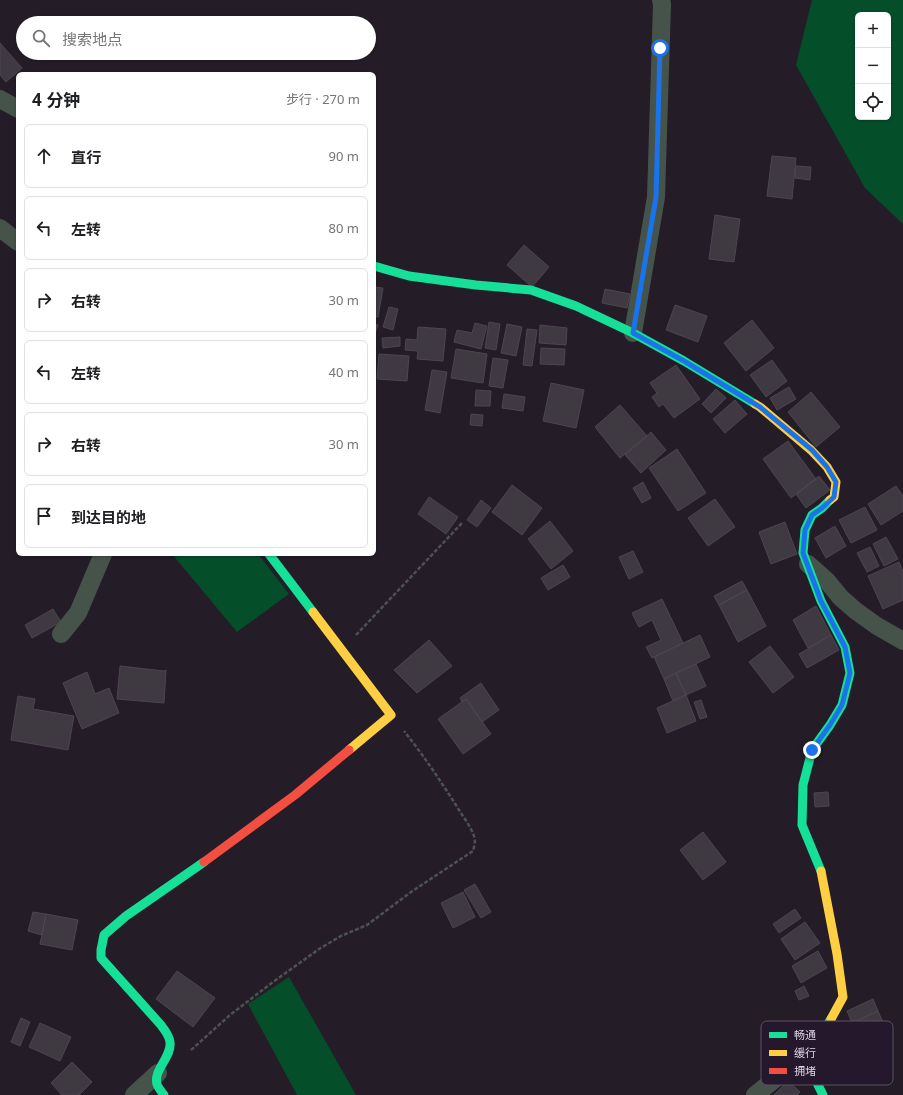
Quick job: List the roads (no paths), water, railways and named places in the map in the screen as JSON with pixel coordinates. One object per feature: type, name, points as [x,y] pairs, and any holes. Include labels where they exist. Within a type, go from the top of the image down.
[{"type":"street","points":[[633,333],[656,197],[662,4],[660,0]]},
{"type":"street","points":[[0,99],[16,108]]},
{"type":"street","points":[[0,228],[16,240]]},
{"type":"street","points":[[376,267],[409,276],[531,290],[576,306],[633,333],[684,361],[760,407],[812,450],[827,467],[836,482],[834,497],[812,515],[805,530],[803,553],[821,601],[845,647],[850,673],[842,705],[812,750],[803,785],[802,825],[820,871],[837,954],[843,997],[829,1021]]},
{"type":"street","points":[[61,634],[78,613],[102,556]]},
{"type":"street","points":[[134,1095],[158,1073],[166,1059],[170,1046],[168,1036],[161,1025],[101,958],[104,935],[126,916],[295,795],[391,715],[271,556]]},
{"type":"street","points":[[808,564],[827,581],[841,598],[856,611],[903,641]]},
{"type":"street","points":[[158,1073],[158,1086],[164,1095]]},
{"type":"street","points":[[755,1095],[768,1085]]},
{"type":"street","points":[[818,1085],[823,1095]]}]
